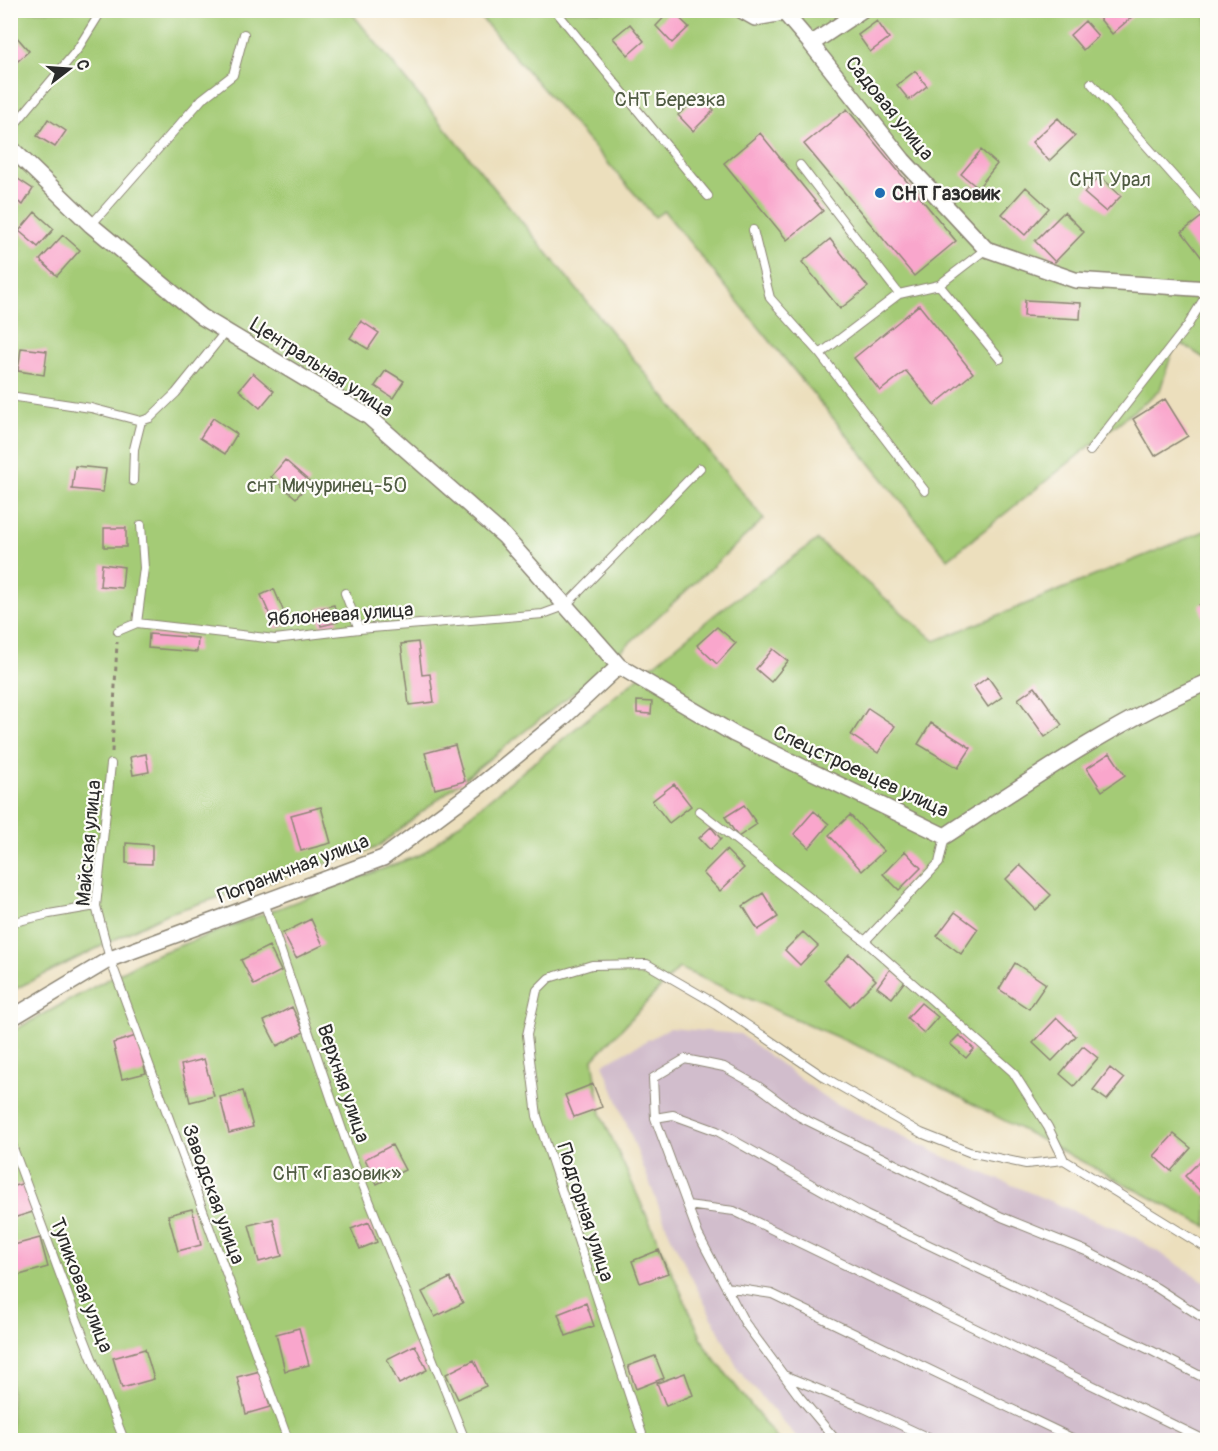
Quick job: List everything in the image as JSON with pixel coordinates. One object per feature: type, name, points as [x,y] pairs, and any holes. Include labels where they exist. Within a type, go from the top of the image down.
[{"type":"street","points":[[741,10],[755,18],[782,12]]},
{"type":"street","points":[[811,44],[862,10]]},
{"type":"street","name":"Садовая улица","points":[[782,12],[811,44],[903,160],[986,249],[1075,280],[1208,291]]},
{"type":"street","name":"Центральная улица","points":[[10,147],[91,225],[202,316],[369,417],[504,536],[619,666]]},
{"type":"street","name":"Спецстроевцев улица","points":[[619,666],[734,734],[945,837],[1092,742],[1178,695],[1208,682]]},
{"type":"street","name":"Пограничная улица","points":[[10,1020],[110,959],[383,858],[477,788],[563,718],[619,666]]},
{"type":"lane","points":[[10,130],[77,50],[102,10]]},
{"type":"lane","points":[[555,10],[708,196]]},
{"type":"lane","points":[[91,225],[202,99],[233,75],[244,34]]},
{"type":"lane","points":[[1091,83],[1208,215]]},
{"type":"lane","points":[[800,165],[899,294]]},
{"type":"lane","points":[[753,230],[770,298],[820,354],[925,491]]},
{"type":"lane","points":[[820,354],[899,294],[939,285],[986,249]]},
{"type":"lane","points":[[939,285],[1000,359]]},
{"type":"lane","points":[[1090,451],[1188,325],[1208,291]]},
{"type":"lane","points":[[10,396],[91,408],[141,421],[150,418],[176,393],[226,330]]},
{"type":"lane","points":[[133,481],[134,449],[141,421]]},
{"type":"lane","points":[[565,606],[700,468]]},
{"type":"lane","points":[[137,623],[144,568],[141,525]]},
{"type":"lane","points":[[345,593],[359,629]]},
{"type":"lane","name":"Яблоневая улица","points":[[118,631],[137,623],[275,639],[359,629],[543,614],[565,606]]},
{"type":"lane","name":"Майская улица","points":[[110,959],[96,906],[111,764]]},
{"type":"lane","points":[[699,811],[865,941],[1014,1072],[1048,1127],[1064,1160],[1208,1248]]},
{"type":"lane","points":[[865,941],[939,863],[945,837]]},
{"type":"lane","name":"Верхняя улица","points":[[264,902],[349,1150],[465,1440]]},
{"type":"lane","points":[[10,923],[96,906]]},
{"type":"lane","name":"Заводская улица","points":[[110,959],[288,1440]]},
{"type":"lane","name":"Подгорная улица","points":[[645,1440],[537,1116],[527,1035],[537,990],[549,978],[592,965],[647,964],[716,1004],[824,1077],[921,1133],[969,1152],[1026,1164],[1064,1160]]},
{"type":"lane","points":[[836,1440],[744,1323],[698,1234],[655,1118],[653,1078],[685,1059],[724,1067],[758,1086],[800,1117],[1002,1217],[1086,1251],[1158,1288],[1208,1321]]},
{"type":"lane","points":[[655,1118],[673,1115],[717,1131],[866,1215],[1142,1346],[1208,1380]]},
{"type":"lane","name":"Тупиковая улица","points":[[10,1140],[124,1440]]},
{"type":"lane","points":[[687,1206],[734,1211],[1205,1440]]},
{"type":"lane","points":[[726,1287],[772,1294],[1076,1440]]},
{"type":"lane","points":[[784,1375],[933,1440]]},
{"type":"path","points":[[111,764],[118,631]]},
{"type":"shaded area","points":[[670,1028],[740,1034],[827,1099],[943,1156],[1133,1236],[1207,1283],[1207,1440],[799,1440],[739,1371],[670,1235],[603,1064]]},
{"type":"green space","name":"снт Мичуринец-50","points":[[11,11],[350,11],[764,519],[586,683],[376,848],[166,914],[11,991]]},
{"type":"green space","points":[[475,11],[1207,11],[1207,360],[1176,340],[1160,390],[948,559],[664,211],[655,217]]},
{"type":"green space","name":"СНТ «Газовик»","points":[[1207,530],[1207,1227],[885,1058],[679,968],[593,1059],[601,1114],[706,1348],[778,1440],[11,1440],[11,1032],[147,958],[422,854],[718,612],[817,540],[935,641]]},
{"type":"building","points":[[671,10],[689,27],[672,43],[656,26]]},
{"type":"building","points":[[1098,10],[1140,10],[1112,34],[1095,13]]},
{"type":"building","points":[[877,21],[889,38],[870,52],[858,35]]},
{"type":"building","points":[[1085,21],[1098,36],[1083,50],[1070,35]]},
{"type":"building","points":[[630,24],[644,41],[628,55],[613,38]]},
{"type":"building","points":[[15,35],[29,51],[10,68],[10,39]]},
{"type":"building","points":[[915,71],[927,86],[909,100],[897,85]]},
{"type":"building","points":[[699,95],[714,110],[693,131],[678,115]]},
{"type":"building","name":"СНТ Газовик","points":[[847,109],[956,241],[914,276],[804,144]]},
{"type":"building","points":[[1058,118],[1075,136],[1049,161],[1032,142]]},
{"type":"building","points":[[48,119],[66,131],[55,147],[37,136]]},
{"type":"building","points":[[760,133],[823,211],[787,240],[724,163]]},
{"type":"building","points":[[981,150],[997,164],[978,188],[961,174]]},
{"type":"building","points":[[1100,176],[1121,196],[1106,212],[1084,193]]},
{"type":"building","points":[[15,177],[33,189],[23,205],[10,197],[10,185]]},
{"type":"building","points":[[1026,187],[1049,208],[1025,235],[1002,214]]},
{"type":"building","points":[[35,212],[54,229],[38,247],[19,231]]},
{"type":"building","points":[[1064,212],[1084,232],[1055,262],[1035,241]]},
{"type":"building","points":[[1204,215],[1208,220],[1208,261],[1206,263],[1182,232]]},
{"type":"building","points":[[63,235],[80,250],[57,276],[40,260]]},
{"type":"building","points":[[830,239],[868,287],[840,309],[802,262]]},
{"type":"building","points":[[1025,300],[1081,303],[1080,319],[1024,316]]},
{"type":"building","points":[[919,305],[973,373],[934,405],[906,371],[880,391],[854,358]]},
{"type":"building","points":[[361,321],[379,333],[368,349],[350,338]]},
{"type":"building","points":[[21,348],[47,351],[44,375],[18,371]]},
{"type":"building","points":[[386,370],[404,381],[393,398],[375,386]]},
{"type":"building","points":[[253,373],[274,391],[260,408],[239,390]]},
{"type":"building","points":[[1165,399],[1188,436],[1155,456],[1133,419]]},
{"type":"building","points":[[213,418],[237,434],[225,454],[200,438]]},
{"type":"building","points":[[285,460],[310,482],[296,498],[271,477]]},
{"type":"building","points":[[75,466],[106,469],[103,492],[72,489]]},
{"type":"building","points":[[10,469],[14,469],[13,496],[10,496]]},
{"type":"building","points":[[104,528],[126,528],[126,547],[104,547]]},
{"type":"building","points":[[102,564],[124,567],[122,588],[100,586]]},
{"type":"building","points":[[274,589],[289,624],[276,629],[261,595]]},
{"type":"building","points":[[1208,602],[1208,628],[1207,628],[1199,605]]},
{"type":"building","points":[[334,605],[338,622],[321,626],[317,609]]},
{"type":"building","points":[[717,627],[736,643],[717,664],[697,645]]},
{"type":"building","points":[[149,634],[198,638],[197,652],[148,648]]},
{"type":"building","points":[[418,642],[422,675],[430,674],[434,702],[409,705],[401,644]]},
{"type":"building","points":[[773,649],[788,661],[771,682],[756,669]]},
{"type":"building","points":[[988,677],[1002,697],[988,707],[974,687]]},
{"type":"building","points":[[1035,687],[1062,725],[1045,737],[1018,699]]},
{"type":"building","points":[[637,701],[652,702],[651,714],[637,713]]},
{"type":"building","points":[[868,708],[895,726],[878,753],[851,735]]},
{"type":"building","points":[[1208,720],[1208,735],[1202,722]]},
{"type":"building","points":[[931,723],[971,748],[958,768],[918,744]]},
{"type":"building","points":[[455,745],[465,781],[435,789],[425,753]]},
{"type":"building","points":[[1110,753],[1125,775],[1102,791],[1087,768]]},
{"type":"building","points":[[146,754],[149,772],[133,775],[130,757]]},
{"type":"building","points":[[674,784],[691,806],[669,823],[652,801]]},
{"type":"building","points":[[744,805],[757,824],[738,837],[725,817]]},
{"type":"building","points":[[321,807],[331,843],[301,851],[291,815]]},
{"type":"building","points":[[814,811],[829,824],[809,848],[794,834]]},
{"type":"building","points":[[850,815],[884,851],[862,871],[829,835]]},
{"type":"building","points":[[711,827],[721,839],[710,850],[699,838]]},
{"type":"building","points":[[126,843],[152,845],[152,864],[126,863]]},
{"type":"building","points":[[726,850],[744,868],[720,891],[703,873]]},
{"type":"building","points":[[905,851],[921,868],[899,890],[883,874]]},
{"type":"building","points":[[1020,865],[1051,895],[1036,910],[1006,879]]},
{"type":"building","points":[[763,893],[778,917],[758,930],[743,906]]},
{"type":"building","points":[[955,912],[978,929],[961,954],[937,936]]},
{"type":"building","points":[[311,919],[323,945],[296,958],[283,933]]},
{"type":"building","points":[[803,932],[818,946],[800,965],[785,950]]},
{"type":"building","points":[[269,946],[281,971],[254,985],[241,960]]},
{"type":"building","points":[[849,954],[876,980],[850,1006],[824,980]]},
{"type":"building","points":[[1015,963],[1046,984],[1029,1009],[999,989]]},
{"type":"building","points":[[890,969],[905,981],[892,998],[877,987]]},
{"type":"building","points":[[921,1003],[938,1017],[924,1033],[907,1018]]},
{"type":"building","points":[[292,1007],[304,1032],[277,1046],[264,1021]]},
{"type":"building","points":[[1057,1018],[1076,1036],[1052,1061],[1033,1043]]},
{"type":"building","points":[[959,1035],[974,1049],[966,1058],[950,1044]]},
{"type":"building","points":[[136,1036],[146,1073],[122,1079],[113,1043]]},
{"type":"building","points":[[1083,1046],[1098,1058],[1074,1086],[1060,1074]]},
{"type":"building","points":[[204,1059],[214,1096],[190,1102],[181,1065]]},
{"type":"building","points":[[1110,1068],[1124,1079],[1107,1100],[1093,1090]]},
{"type":"building","points":[[593,1084],[602,1107],[574,1117],[565,1095]]},
{"type":"building","points":[[243,1091],[253,1127],[229,1133],[220,1097]]},
{"type":"building","points":[[1174,1134],[1191,1148],[1171,1171],[1154,1156]]},
{"type":"building","points":[[392,1145],[405,1170],[377,1184],[365,1159]]},
{"type":"building","points":[[1208,1153],[1208,1195],[1206,1197],[1185,1176]]},
{"type":"building","points":[[25,1183],[33,1212],[10,1219],[10,1187]]},
{"type":"building","points":[[192,1209],[201,1245],[178,1251],[168,1215]]},
{"type":"building","points":[[273,1219],[282,1256],[259,1262],[249,1225]]},
{"type":"building","points":[[369,1222],[377,1242],[360,1249],[351,1229]]},
{"type":"building","points":[[40,1238],[48,1267],[16,1276],[10,1256],[10,1246]]},
{"type":"building","points":[[659,1250],[668,1273],[640,1283],[632,1261]]},
{"type":"building","points":[[450,1278],[463,1303],[435,1317],[422,1292]]},
{"type":"building","points":[[586,1303],[594,1326],[566,1336],[558,1314]]},
{"type":"building","points":[[299,1328],[309,1365],[285,1371],[276,1334]]},
{"type":"building","points":[[415,1345],[427,1370],[399,1384],[387,1359]]},
{"type":"building","points":[[145,1349],[154,1379],[122,1388],[113,1358]]},
{"type":"building","points":[[655,1356],[664,1378],[636,1389],[628,1366]]},
{"type":"building","points":[[474,1360],[486,1386],[458,1399],[446,1374]]},
{"type":"building","points":[[260,1371],[270,1407],[246,1414],[237,1377]]},
{"type":"building","points":[[685,1373],[693,1395],[666,1406],[657,1383]]},
{"type":"place","name":"СНТ Газовик","points":[[880,193]]},
{"type":"park label","name":"СНТ Березка","points":[[670,99]]},
{"type":"park label","name":"СНТ Урал","points":[[1110,179]]}]
